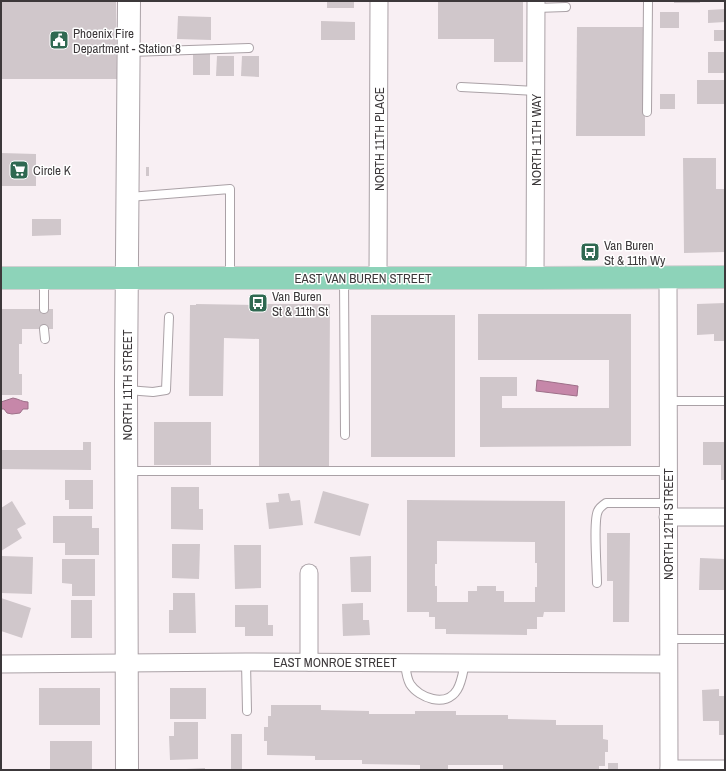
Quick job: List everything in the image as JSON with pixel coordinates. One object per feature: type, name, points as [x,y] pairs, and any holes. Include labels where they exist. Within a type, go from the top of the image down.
[{"type":"main road","name":"EAST VAN BUREN STREET","points":[[1,278],[725,277]]},
{"type":"street","name":"NORTH 11TH STREET","points":[[127,770],[127,279],[129,197],[129,1]]},
{"type":"street","name":"NORTH 11TH PLACE","points":[[378,278],[379,1]]},
{"type":"street","name":"NORTH 11TH WAY","points":[[535,278],[536,4]]},
{"type":"street","name":"NORTH 12TH STREET","points":[[668,278],[669,770]]},
{"type":"street","points":[[668,510],[725,517]]},
{"type":"street","points":[[309,573],[309,662]]},
{"type":"street","name":"EAST MONROE STREET","points":[[1,664],[127,662],[668,664]]},
{"type":"street","points":[[669,770],[725,769]]},
{"type":"lane","points":[[647,112],[648,1]]},
{"type":"lane","points":[[536,4],[566,7]]},
{"type":"lane","points":[[129,52],[249,48]]},
{"type":"lane","points":[[461,87],[536,91]]},
{"type":"lane","points":[[129,197],[230,189],[230,278]]},
{"type":"lane","points":[[344,278],[345,435]]},
{"type":"lane","points":[[44,279],[44,309]]},
{"type":"lane","points":[[127,390],[153,392],[166,390],[169,317]]},
{"type":"lane","points":[[44,329],[45,339]]},
{"type":"lane","points":[[668,401],[725,401]]},
{"type":"lane","points":[[127,471],[668,471]]},
{"type":"lane","points":[[597,583],[596,524],[597,512],[602,505],[606,503],[668,510]]},
{"type":"lane","points":[[668,639],[725,640]]},
{"type":"lane","points":[[246,662],[247,711]]},
{"type":"lane","points":[[405,662],[410,684],[420,694],[433,699],[449,698],[454,694],[460,684],[465,663]]},
{"type":"shaded area","points":[[537,380],[578,386],[577,396],[536,391]]},
{"type":"shaded area","points":[[13,398],[28,402],[28,409],[23,409],[20,413],[12,414],[7,413],[4,409],[1,409],[1,402]]},
{"type":"building","name":"Phoenix Fire Department - Station 8","points":[[1,1],[116,1],[117,79],[1,79]]},
{"type":"building","points":[[327,1],[354,1],[354,8],[327,8]]},
{"type":"building","points":[[438,1],[523,1],[523,62],[494,62],[494,39],[438,39]]},
{"type":"building","points":[[674,1],[700,1],[700,3],[674,3]]},
{"type":"building","points":[[725,9],[725,22],[708,23],[708,10]]},
{"type":"building","points":[[660,12],[679,12],[679,28],[660,28]]},
{"type":"building","points":[[178,16],[211,17],[211,40],[177,39]]},
{"type":"building","points":[[321,21],[355,22],[355,40],[321,40]]},
{"type":"building","points":[[577,27],[645,27],[645,136],[576,136]]},
{"type":"building","points":[[714,30],[725,30],[725,41],[714,41]]},
{"type":"building","points":[[708,52],[725,52],[725,73],[708,73]]},
{"type":"building","points":[[193,54],[210,54],[210,75],[193,75]]},
{"type":"building","points":[[217,56],[234,56],[234,76],[216,76]]},
{"type":"building","points":[[242,56],[259,56],[259,77],[241,76]]},
{"type":"building","points":[[697,80],[725,80],[725,104],[697,104]]},
{"type":"building","points":[[660,94],[675,94],[675,109],[660,109]]},
{"type":"building","name":"Circle K","points":[[1,153],[36,154],[36,186],[1,186]]},
{"type":"building","points":[[683,158],[716,158],[716,189],[725,189],[725,252],[684,253]]},
{"type":"building","points":[[146,167],[149,167],[149,176],[146,176]]},
{"type":"building","points":[[32,219],[61,219],[61,235],[32,236]]},
{"type":"building","points":[[251,301],[259,301],[259,304],[251,304]]},
{"type":"building","points":[[725,303],[725,341],[714,341],[714,334],[697,335],[697,304]]},
{"type":"building","points":[[330,304],[329,466],[259,466],[259,339],[224,338],[223,396],[189,396],[190,305]]},
{"type":"building","points":[[1,309],[53,309],[53,329],[22,329],[22,344],[19,344],[19,374],[22,374],[22,395],[1,395]]},
{"type":"building","points":[[478,314],[631,314],[631,446],[480,447],[480,377],[517,377],[517,396],[502,396],[502,408],[609,408],[609,360],[478,360]]},
{"type":"building","points":[[371,315],[455,315],[455,457],[371,457]]},
{"type":"building","points":[[154,422],[211,422],[211,465],[154,465]]},
{"type":"building","points":[[83,442],[91,442],[91,470],[1,469],[1,450],[83,450]]},
{"type":"building","points":[[703,442],[725,442],[725,480],[721,480],[721,465],[703,465]]},
{"type":"building","points":[[65,480],[93,480],[93,509],[69,509],[69,500],[65,500]]},
{"type":"building","points":[[171,487],[199,487],[199,509],[203,509],[203,530],[171,529]]},
{"type":"building","points":[[323,491],[369,504],[360,536],[314,523]]},
{"type":"building","points":[[289,493],[291,501],[300,500],[303,525],[269,529],[266,503],[279,502],[278,494]]},
{"type":"building","points":[[407,500],[565,501],[565,612],[544,612],[543,617],[537,617],[537,629],[527,629],[527,635],[446,634],[446,629],[435,629],[435,617],[429,617],[429,612],[407,612]],"holes":[[[437,541],[535,542],[535,563],[537,563],[537,587],[535,587],[535,602],[504,602],[504,591],[496,591],[496,586],[477,586],[477,591],[468,591],[468,602],[437,602],[437,586],[435,586]]]},
{"type":"building","points":[[12,501],[26,524],[17,529],[22,538],[1,551],[1,508]]},
{"type":"building","points":[[53,516],[92,516],[92,528],[99,528],[99,555],[65,555],[65,543],[53,543]]},
{"type":"building","points":[[607,533],[630,533],[629,622],[613,622],[613,581],[607,581]]},
{"type":"building","points":[[172,544],[200,544],[199,579],[172,578]]},
{"type":"building","points":[[234,545],[261,545],[261,588],[235,589]]},
{"type":"building","points":[[2,556],[33,557],[32,594],[1,593]]},
{"type":"building","points":[[371,556],[371,592],[351,592],[350,557]]},
{"type":"building","points":[[700,558],[725,559],[725,590],[699,590]]},
{"type":"building","points":[[62,559],[95,559],[95,596],[72,596],[72,584],[62,583]]},
{"type":"building","points":[[173,593],[195,593],[196,633],[169,633],[169,610],[173,610]]},
{"type":"building","points":[[1,598],[31,608],[22,638],[1,631]]},
{"type":"building","points":[[71,600],[92,600],[92,638],[71,638]]},
{"type":"building","points":[[363,603],[363,620],[369,620],[370,635],[343,636],[342,604]]},
{"type":"building","points":[[235,605],[268,605],[268,625],[273,625],[273,636],[245,636],[245,627],[235,627]]},
{"type":"building","points":[[39,688],[100,688],[100,725],[39,725]]},
{"type":"building","points":[[170,688],[206,688],[206,719],[170,719]]},
{"type":"building","points":[[719,689],[719,696],[725,696],[725,735],[719,735],[719,721],[703,721],[702,690]]},
{"type":"building","points":[[271,705],[321,705],[321,710],[369,711],[369,714],[415,714],[415,711],[456,711],[456,715],[508,715],[508,719],[556,720],[556,725],[603,725],[603,739],[608,740],[608,752],[605,752],[605,766],[599,766],[599,770],[503,770],[503,765],[448,765],[448,770],[420,770],[420,765],[362,764],[362,760],[315,760],[315,756],[267,755],[267,741],[264,741],[264,727],[268,727],[268,716],[271,716]]},
{"type":"building","points":[[174,722],[198,722],[198,759],[170,760],[169,736],[174,736]]},
{"type":"building","points":[[231,734],[242,734],[242,770],[231,770]]},
{"type":"building","points":[[50,741],[92,741],[92,770],[50,770]]},
{"type":"building","points":[[608,763],[618,763],[618,770],[608,770]]},
{"type":"building","points":[[205,768],[205,770],[186,769]]},
{"type":"place","name":"Phoenix Fire Department - Station 8","points":[[59,40]]},
{"type":"place","name":"Circle K","points":[[19,170]]},
{"type":"place","name":"Van Buren St & 11th Wy","points":[[590,252]]},
{"type":"place","name":"Van Buren St & 11th St","points":[[258,303]]}]
